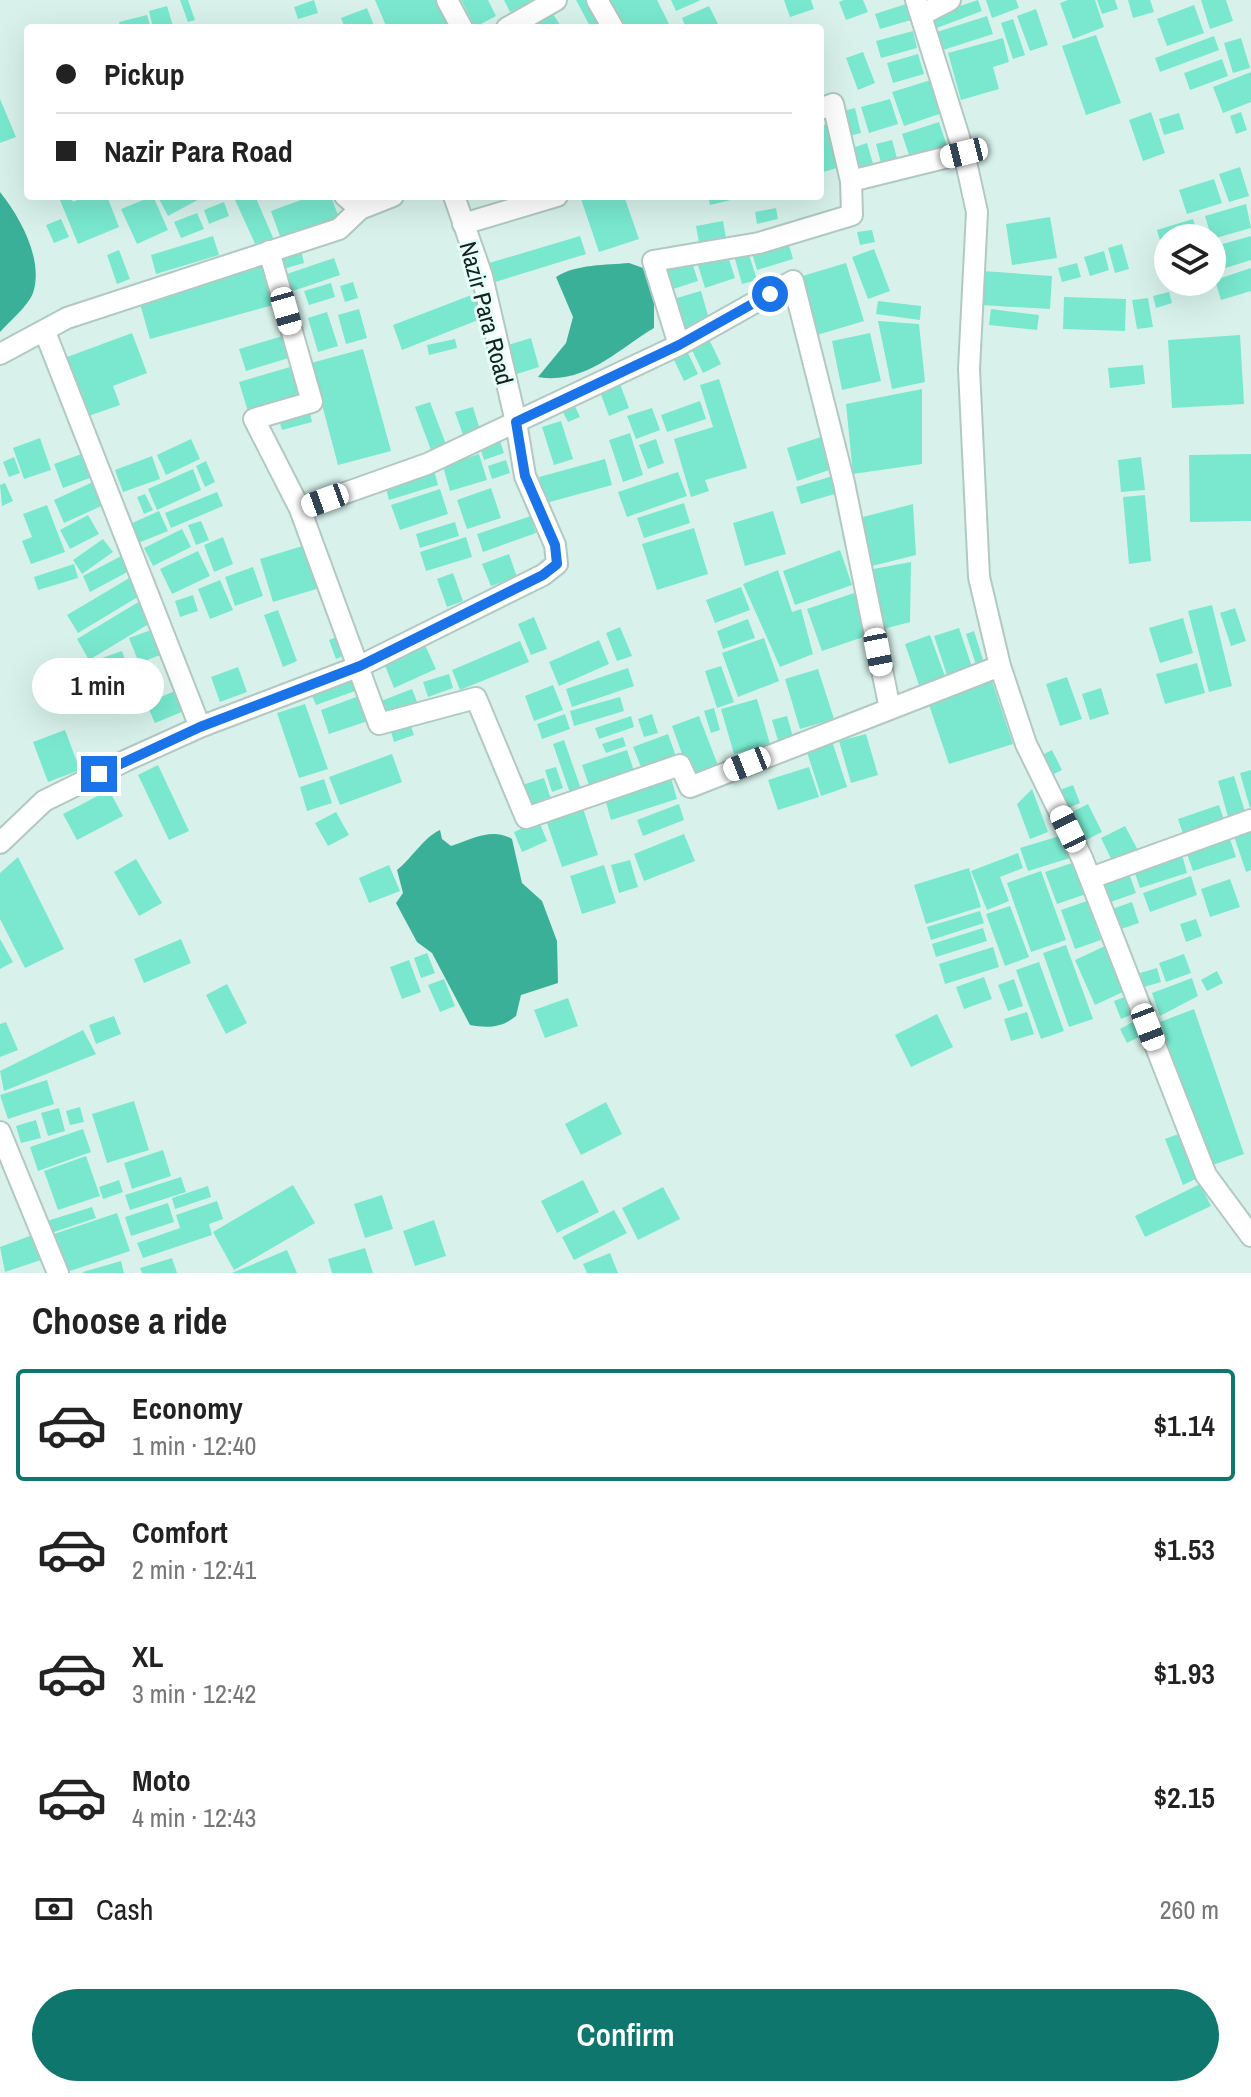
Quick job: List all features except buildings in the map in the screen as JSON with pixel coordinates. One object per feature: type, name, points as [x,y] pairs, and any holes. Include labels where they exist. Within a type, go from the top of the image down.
[{"type":"street","points":[[447,0],[460,24]]},
{"type":"street","points":[[514,24],[556,0]]},
{"type":"street","points":[[597,0],[611,24]]},
{"type":"street","points":[[950,0],[919,8],[964,153],[977,212],[969,369],[979,577],[1000,666],[1026,744],[1091,878],[1206,1175],[1249,1231]]},
{"type":"street","points":[[679,345],[653,261],[759,243],[852,215],[851,181],[833,104],[824,107]]},
{"type":"street","points":[[851,181],[964,153]]},
{"type":"street","name":"Nazir Para Road","points":[[0,843],[44,801],[200,727],[360,666],[543,575],[557,564],[555,545],[525,476],[516,422],[482,276],[455,200]]},
{"type":"street","points":[[463,224],[544,200]]},
{"type":"street","points":[[0,354],[67,318],[339,229],[352,202]]},
{"type":"street","points":[[269,251],[312,402],[254,419],[300,509],[379,724],[476,698],[526,818],[680,765],[690,787],[1000,666]]},
{"type":"street","points":[[300,509],[427,464],[679,345],[793,281],[844,483],[890,709]]},
{"type":"street","points":[[45,332],[200,727]]},
{"type":"street","points":[[1091,878],[1251,820]]},
{"type":"street","points":[[0,1132],[58,1273]]},
{"type":"shaded area","points":[[0,192],[28,240],[36,280],[27,303],[0,332]]},
{"type":"shaded area","points":[[629,263],[646,269],[654,297],[654,328],[586,371],[555,378],[538,377],[566,343],[573,317],[556,277],[582,267]]},
{"type":"shaded area","points":[[440,830],[442,839],[451,846],[490,834],[512,839],[522,883],[542,901],[557,941],[558,983],[521,995],[516,1016],[500,1025],[470,1025],[432,953],[417,942],[396,903],[403,893],[397,870]]},
{"type":"route","points":[[99,774],[200,727],[360,666],[543,575],[557,564],[555,545],[525,476],[516,422],[679,345],[770,294]]}]
